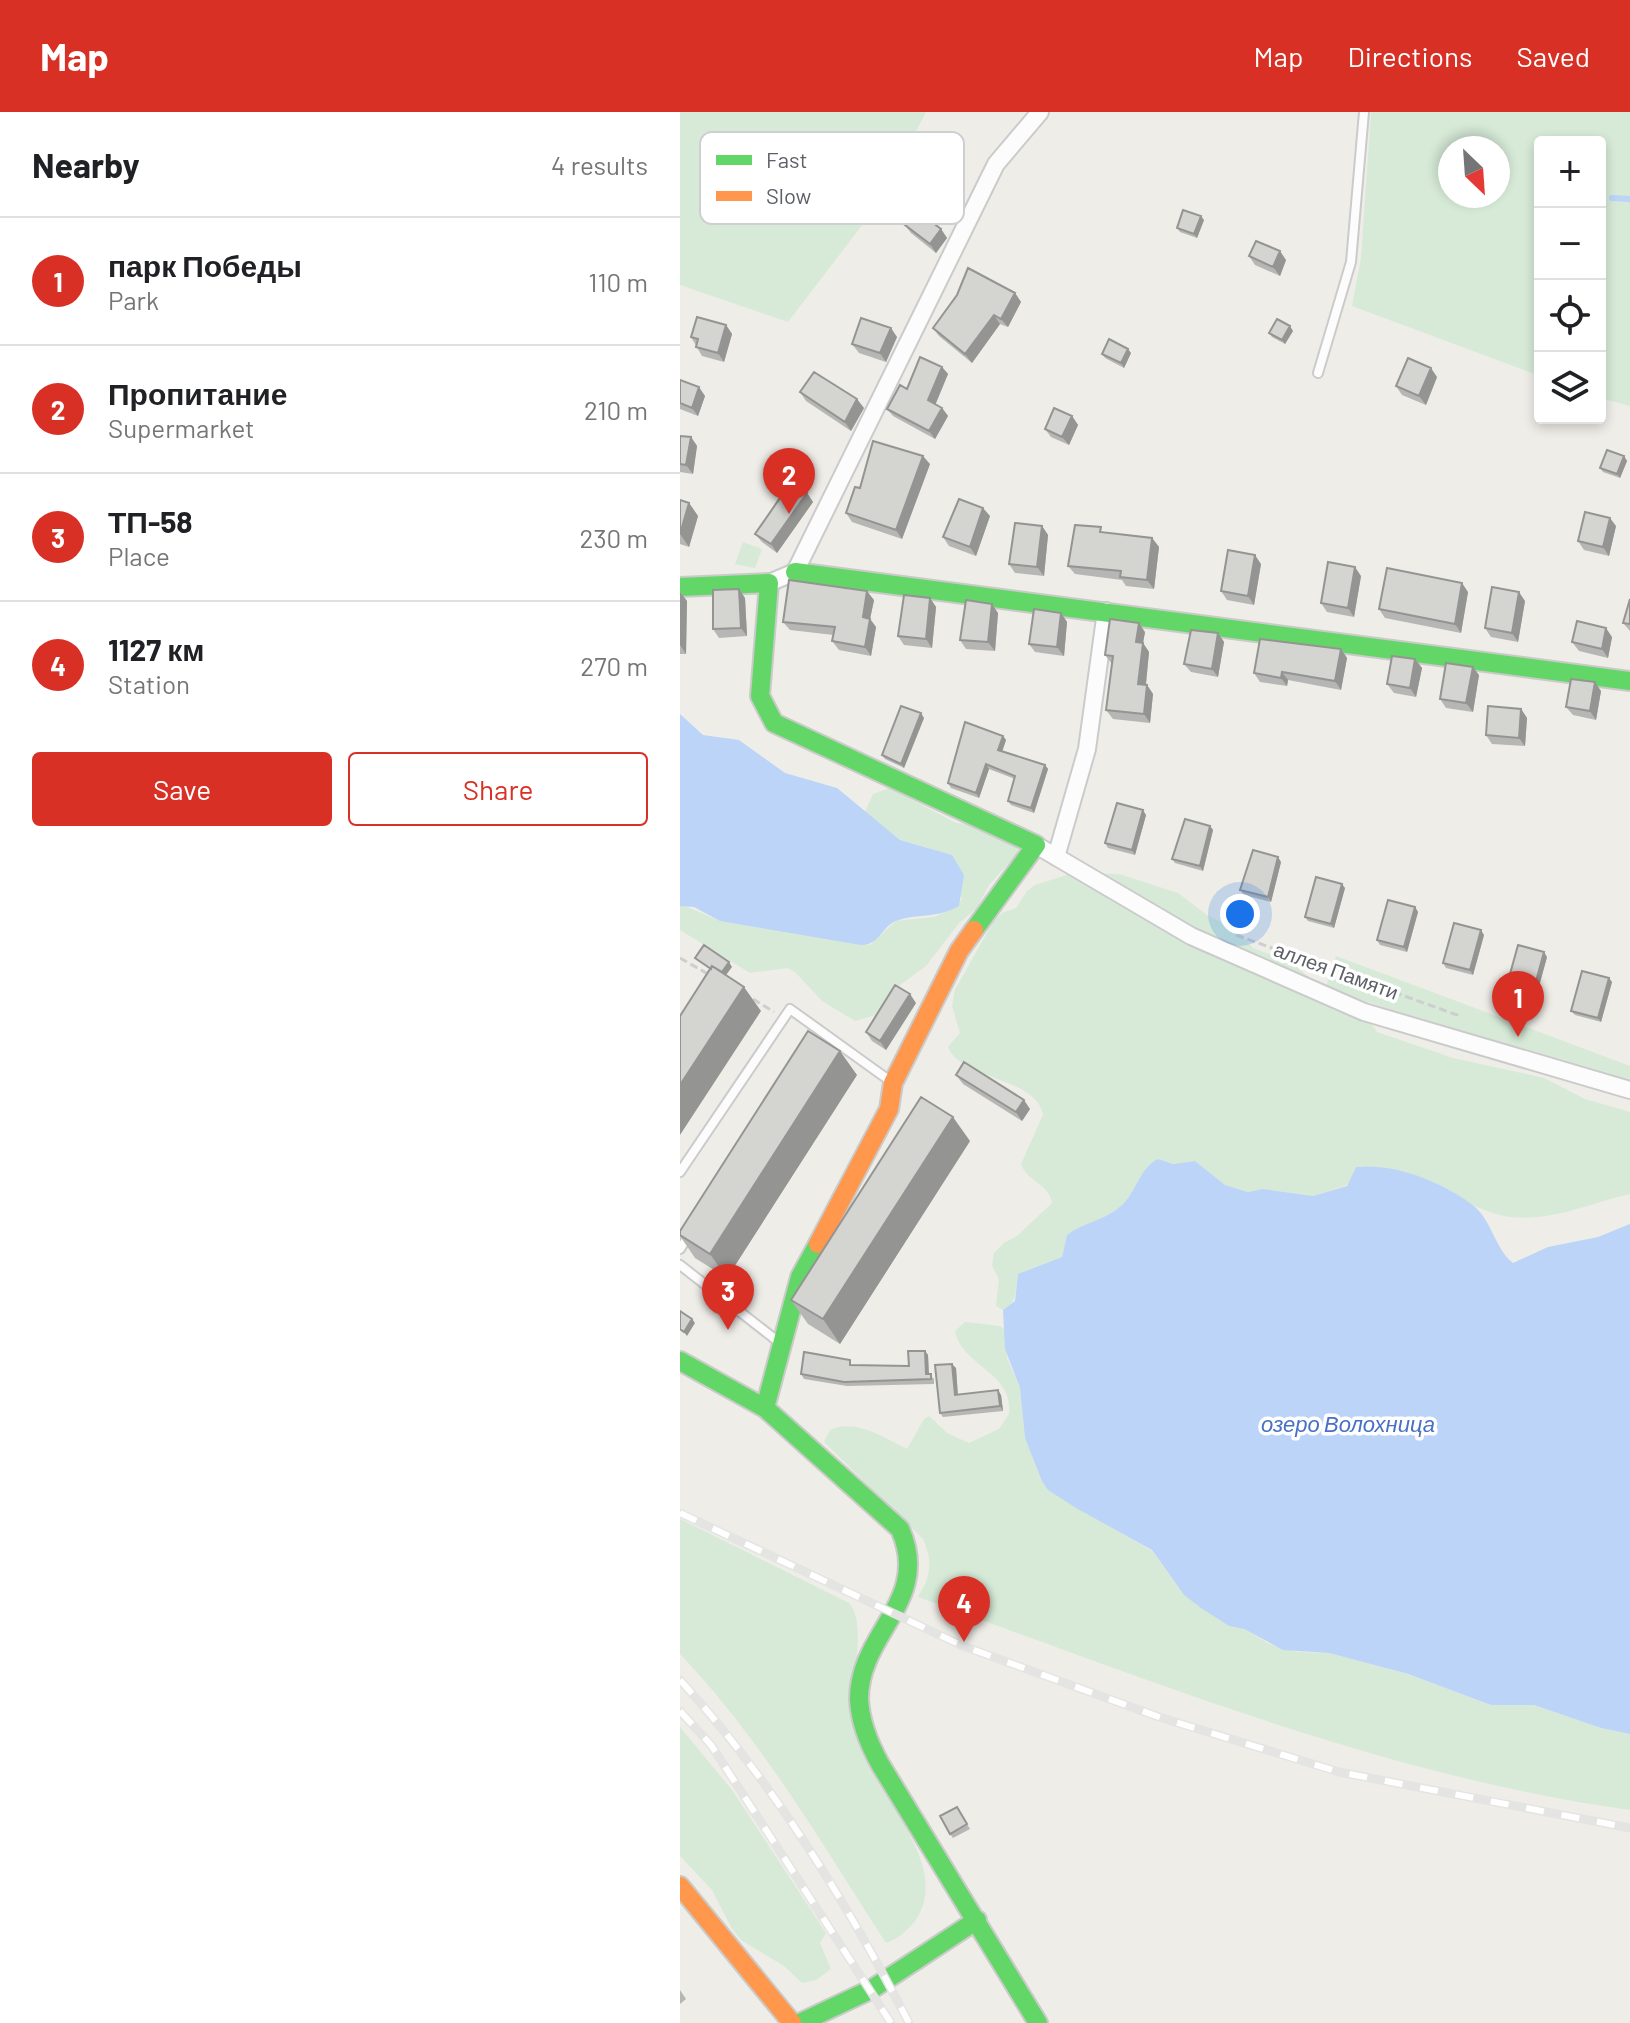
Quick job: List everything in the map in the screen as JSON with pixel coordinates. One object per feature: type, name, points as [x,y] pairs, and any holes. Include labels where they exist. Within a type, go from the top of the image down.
[{"type":"street","points":[[795,572],[990,177],[1040,112]]},
{"type":"street","points":[[680,587],[769,583],[795,572],[1630,681]]},
{"type":"street","points":[[769,583],[760,696],[774,723],[1036,845],[1191,936],[1364,1012],[1630,1090]]},
{"type":"street","points":[[1056,857],[1087,749],[1106,611]]},
{"type":"street","points":[[765,1408],[800,1277],[889,1109],[893,1083],[959,951],[1036,845]]},
{"type":"street","points":[[680,1361],[765,1408],[900,1529],[909,1543],[912,1576],[873,1649],[861,1683],[863,1727],[880,1764],[1038,2023]]},
{"type":"street","points":[[680,1886],[792,2023]]},
{"type":"street","points":[[800,2023],[872,1989],[977,1920]]},
{"type":"lane","points":[[1318,373],[1351,262],[1364,112]]},
{"type":"lane","points":[[680,1172],[790,1009],[893,1083]]},
{"type":"lane","points":[[813,1043],[821,1031]]},
{"type":"lane","points":[[680,1249],[697,1223]]},
{"type":"lane","points":[[680,1265],[780,1344]]},
{"type":"path","name":"аллея Памяти","points":[[1225,931],[1457,1015],[1458,1040]]},
{"type":"path","points":[[680,958],[719,980]]},
{"type":"path","points":[[745,995],[784,1018]]},
{"type":"green space","points":[[680,112],[926,112],[915,132],[700,132],[700,224],[863,224],[788,322],[680,285]]},
{"type":"green space","points":[[1371,112],[1630,112],[1630,406],[1606,400],[1606,136],[1534,136],[1534,374],[1352,306],[1361,258]]},
{"type":"green space","points":[[743,542],[762,549],[755,568],[735,564]]},
{"type":"green space","points":[[890,788],[956,823],[987,826],[1017,847],[1018,853],[989,885],[977,908],[959,923],[926,966],[896,988],[876,1015],[855,1021],[822,1001],[795,972],[787,968],[750,973],[680,930],[680,906],[685,906],[720,921],[870,945],[896,921],[934,917],[958,906],[962,898],[929,848],[900,840],[865,812],[873,794]]},
{"type":"green space","points":[[1073,873],[1119,874],[1178,893],[1207,915],[1237,930],[1253,948],[1293,963],[1311,980],[1311,998],[1370,1022],[1377,1032],[1453,1058],[1544,1078],[1585,1099],[1630,1112],[1630,1194],[1547,1216],[1513,1217],[1478,1207],[1412,1176],[1376,1167],[1356,1167],[1347,1185],[1313,1196],[1263,1189],[1248,1192],[1225,1185],[1195,1161],[1173,1164],[1158,1159],[1147,1169],[1123,1204],[1110,1214],[1067,1235],[1062,1257],[1018,1274],[1011,1304],[1003,1310],[996,1306],[999,1279],[992,1266],[994,1253],[1052,1203],[1047,1191],[1028,1175],[1021,1164],[1043,1115],[1038,1103],[1027,1093],[956,1058],[948,1047],[960,1033],[952,1006],[955,990],[993,922],[1002,913],[1016,908],[1035,885]]},
{"type":"green space","points":[[1336,956],[1630,1066],[1630,1079],[1388,1009],[1326,987]]},
{"type":"green space","points":[[965,1322],[1000,1326],[1005,1330],[1007,1358],[1020,1388],[1025,1438],[1048,1490],[1152,1551],[1184,1595],[1229,1626],[1244,1629],[1269,1644],[1298,1652],[1329,1653],[1407,1674],[1491,1705],[1534,1705],[1601,1728],[1630,1734],[1630,1810],[1448,1774],[1358,1750],[1181,1692],[918,1597],[929,1569],[923,1539],[824,1442],[830,1430],[849,1426],[870,1431],[907,1449],[924,1419],[929,1416],[947,1433],[969,1443],[999,1429],[1009,1414],[1008,1400],[1004,1388],[960,1343],[955,1331]]},
{"type":"green space","points":[[680,1519],[849,1603],[855,1613],[858,1643],[854,1729],[873,1774],[917,1849],[924,1874],[925,1898],[915,1921],[886,1943],[764,1757],[680,1654]]},
{"type":"green space","points":[[680,1727],[732,1790],[826,1933],[820,1943],[831,1969],[816,1980],[802,1983],[784,1966],[741,1940],[712,1890],[680,1856]]},
{"type":"water","points":[[680,714],[703,735],[739,740],[785,773],[837,788],[900,840],[952,855],[964,875],[959,906],[942,913],[896,921],[872,942],[861,945],[720,921],[694,907],[680,906]]},
{"type":"water","name":"озеро Волохница","points":[[1158,1159],[1173,1164],[1195,1161],[1225,1185],[1248,1192],[1263,1189],[1313,1196],[1347,1186],[1356,1167],[1402,1171],[1448,1189],[1474,1206],[1513,1263],[1548,1247],[1598,1237],[1630,1224],[1630,1734],[1601,1728],[1534,1705],[1491,1705],[1408,1674],[1329,1653],[1283,1650],[1244,1629],[1229,1626],[1201,1608],[1184,1595],[1152,1550],[1048,1490],[1025,1438],[1020,1388],[1005,1349],[1003,1310],[1015,1301],[1018,1274],[1062,1257],[1067,1235],[1123,1204],[1147,1168]]},
{"type":"building","points":[[1183,210],[1201,216],[1194,234],[1177,228]]},
{"type":"building","points":[[934,224],[941,229],[930,244],[905,225]]},
{"type":"building","points":[[1256,241],[1280,251],[1273,267],[1249,256]]},
{"type":"building","points":[[968,268],[1015,293],[1001,319],[994,315],[965,354],[933,328],[957,295]]},
{"type":"building","points":[[697,317],[726,325],[718,353],[696,347],[698,339],[691,337]]},
{"type":"building","points":[[861,318],[891,328],[880,353],[852,344]]},
{"type":"building","points":[[1277,319],[1290,326],[1282,340],[1269,333]]},
{"type":"building","points":[[1109,339],[1128,349],[1121,363],[1102,354]]},
{"type":"building","points":[[920,357],[942,367],[928,400],[942,408],[929,431],[887,409],[900,385],[907,389]]},
{"type":"building","points":[[1408,358],[1431,368],[1419,396],[1396,386]]},
{"type":"building","points":[[814,372],[857,399],[845,422],[800,392]]},
{"type":"building","points":[[680,380],[699,387],[692,408],[680,403]]},
{"type":"building","points":[[1054,408],[1072,416],[1062,437],[1045,429]]},
{"type":"building","points":[[680,436],[691,437],[686,465],[680,464]]},
{"type":"building","points":[[873,441],[923,456],[896,530],[846,513],[855,487],[860,488]]},
{"type":"building","points":[[1607,450],[1624,456],[1617,474],[1600,468]]},
{"type":"building","points":[[791,482],[807,493],[771,544],[755,534]]},
{"type":"building","points":[[959,499],[983,508],[970,547],[943,537]]},
{"type":"building","points":[[680,500],[689,503],[680,534]]},
{"type":"building","points":[[1585,512],[1610,518],[1603,547],[1578,541]]},
{"type":"building","points":[[1015,523],[1042,526],[1037,567],[1009,564]]},
{"type":"building","points":[[1075,525],[1101,527],[1100,532],[1152,538],[1147,580],[1120,577],[1121,571],[1068,566]]},
{"type":"building","points":[[1228,550],[1255,555],[1248,596],[1221,591]]},
{"type":"building","points":[[1328,562],[1355,567],[1348,608],[1321,603]]},
{"type":"building","points":[[1387,568],[1462,583],[1455,624],[1379,609]]},
{"type":"building","points":[[789,580],[867,591],[863,617],[870,619],[865,647],[832,641],[835,627],[783,622]]},
{"type":"building","points":[[1492,587],[1519,592],[1512,633],[1485,628]]},
{"type":"building","points":[[739,589],[741,628],[713,629],[713,590]]},
{"type":"building","points":[[904,595],[930,598],[926,639],[898,636]]},
{"type":"building","points":[[1630,599],[1630,624],[1623,623]]},
{"type":"building","points":[[966,600],[992,604],[988,642],[960,640]]},
{"type":"building","points":[[1034,609],[1061,613],[1057,647],[1029,644]]},
{"type":"building","points":[[1110,619],[1139,623],[1136,642],[1143,643],[1138,684],[1147,685],[1144,714],[1106,710],[1113,656],[1105,655]]},
{"type":"building","points":[[1577,621],[1606,628],[1602,649],[1572,642]]},
{"type":"building","points":[[1191,630],[1218,633],[1212,669],[1184,664]]},
{"type":"building","points":[[1260,639],[1341,649],[1335,681],[1282,672],[1281,678],[1254,673]]},
{"type":"building","points":[[1392,656],[1415,659],[1410,688],[1387,684]]},
{"type":"building","points":[[1446,663],[1473,667],[1466,703],[1440,699]]},
{"type":"building","points":[[1571,679],[1595,682],[1590,711],[1566,707]]},
{"type":"building","points":[[901,706],[921,713],[901,764],[882,755]]},
{"type":"building","points":[[1488,706],[1521,709],[1519,738],[1486,735]]},
{"type":"building","points":[[965,722],[1003,736],[998,750],[1045,765],[1031,808],[1008,801],[1015,776],[986,764],[976,793],[948,783]]},
{"type":"building","points":[[1117,803],[1143,810],[1132,850],[1105,843]]},
{"type":"building","points":[[1185,819],[1210,826],[1200,866],[1172,859]]},
{"type":"building","points":[[1253,850],[1278,857],[1268,897],[1240,890]]},
{"type":"building","points":[[1316,877],[1342,884],[1331,924],[1305,917]]},
{"type":"building","points":[[1388,900],[1415,907],[1404,947],[1377,940]]},
{"type":"building","points":[[1454,923],[1481,930],[1470,970],[1443,963]]},
{"type":"building","points":[[704,945],[729,962],[722,972],[712,966],[711,969],[695,958]]},
{"type":"building","points":[[1518,945],[1544,952],[1533,992],[1507,985]]},
{"type":"building","points":[[712,966],[744,987],[680,1085],[680,1016]]},
{"type":"building","points":[[1582,971],[1609,978],[1598,1018],[1571,1011]]},
{"type":"building","points":[[895,985],[910,994],[880,1041],[866,1032]]},
{"type":"building","points":[[808,1031],[840,1051],[710,1254],[680,1235],[680,1231]]},
{"type":"building","points":[[964,1062],[1024,1100],[1016,1112],[956,1075]]},
{"type":"building","points":[[921,1097],[953,1117],[823,1319],[791,1300]]},
{"type":"building","points":[[680,1311],[692,1319],[684,1332],[680,1329]]},
{"type":"building","points":[[908,1351],[925,1351],[926,1374],[931,1374],[931,1379],[844,1382],[801,1374],[804,1352],[850,1360],[850,1365],[909,1366]]},
{"type":"building","points":[[952,1364],[955,1395],[998,1390],[1000,1406],[940,1413],[935,1365]]},
{"type":"building","points":[[957,1807],[967,1824],[950,1834],[940,1816]]},
{"type":"waterway","points":[[1612,198],[1630,199]]},
{"type":"railway","points":[[680,1513],[963,1646],[1159,1717],[1339,1772],[1630,1828]]},
{"type":"railway","points":[[680,1680],[746,1759],[806,1844],[860,1932],[909,2023]]},
{"type":"railway","points":[[680,1711],[711,1745],[891,2023]]},
{"type":"traffic: fast","points":[[795,572],[1630,681]]},
{"type":"traffic: fast","points":[[680,587],[769,583],[760,696],[774,723],[1036,845],[974,930]]},
{"type":"traffic: fast","points":[[765,1408],[800,1277],[818,1244]]},
{"type":"traffic: fast","points":[[680,1361],[765,1408],[900,1529],[907,1554],[907,1577],[901,1597],[862,1675],[859,1699],[863,1724],[880,1764],[1038,2023]]},
{"type":"traffic: fast","points":[[800,2023],[872,1989],[977,1920]]},
{"type":"traffic: slow","points":[[818,1244],[889,1109],[893,1083],[959,951],[974,930]]},
{"type":"traffic: slow","points":[[680,1886],[792,2023]]},
{"type":"place","name":"Пропитание","points":[[789,514]]},
{"type":"place","name":"парк Победы","points":[[1518,1037]]},
{"type":"place","name":"ТП-58","points":[[728,1330]]},
{"type":"place","name":"1127 км","points":[[964,1642]]}]
